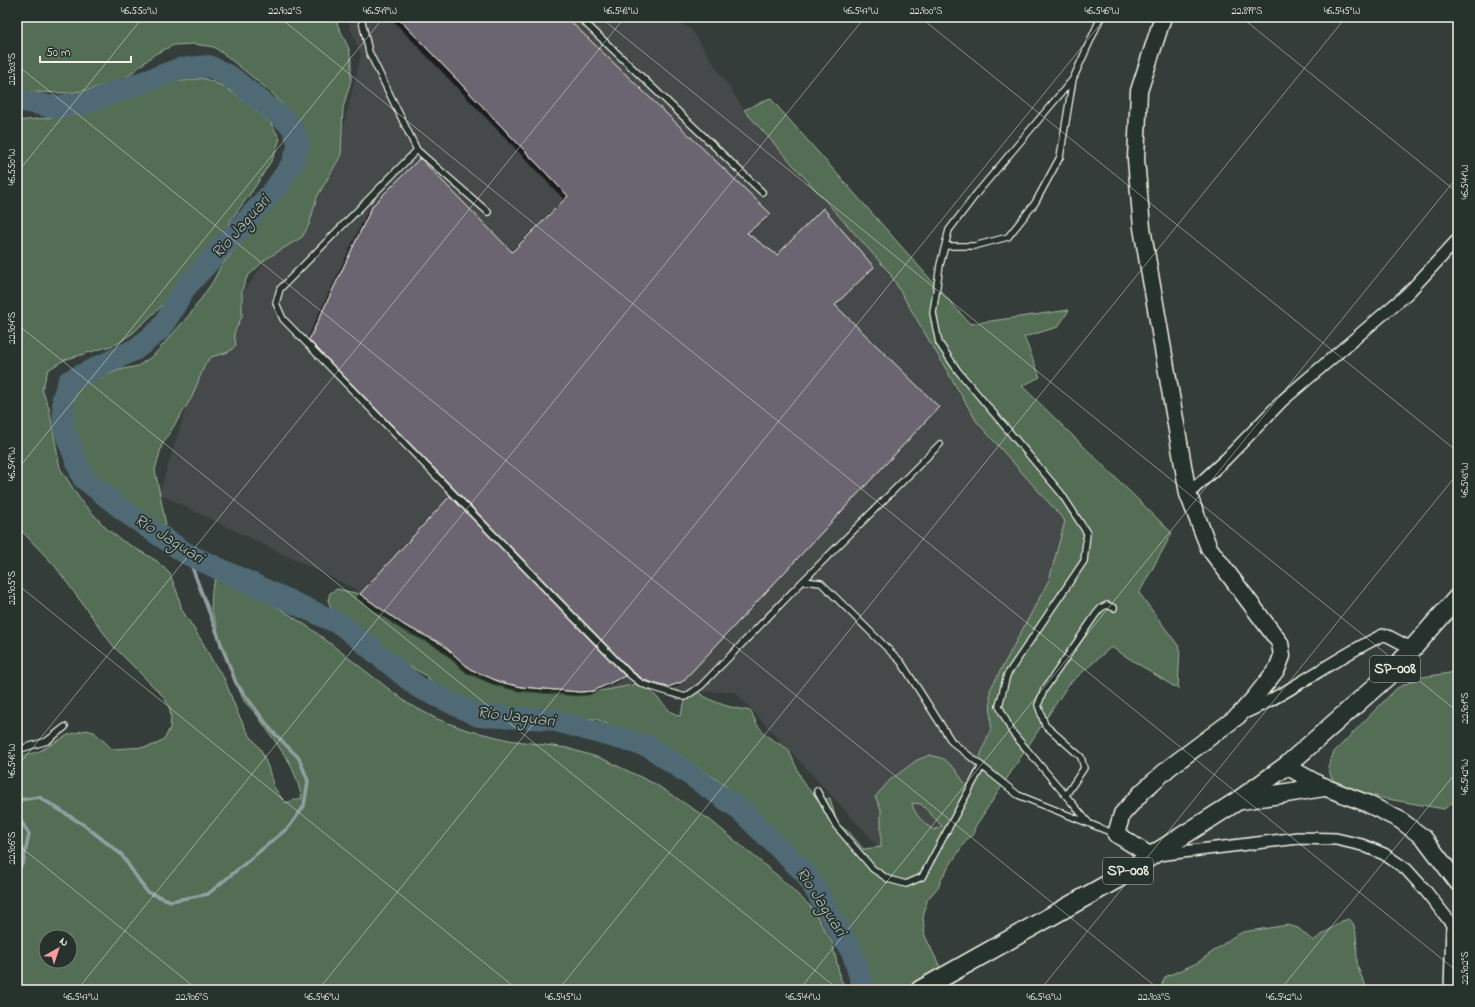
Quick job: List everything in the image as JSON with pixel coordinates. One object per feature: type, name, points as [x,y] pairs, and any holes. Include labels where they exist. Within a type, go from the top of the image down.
[{"type":"main road","name":"SP-008","points":[[920,990],[1117,879],[1239,800],[1286,766],[1390,674],[1458,597]]},
{"type":"main road","points":[[1239,800],[1324,787]]},
{"type":"street","points":[[1163,17],[1139,91],[1136,159],[1142,228],[1188,494],[1209,548],[1280,643],[1282,656],[1277,669],[1238,716],[1170,767],[1143,791],[1122,814],[1116,834],[1151,856],[1298,838],[1336,839],[1362,845],[1384,854],[1406,869],[1425,890],[1455,929],[1450,990]]},
{"type":"street","points":[[1188,494],[1226,459],[1283,400],[1408,292],[1458,238]]},
{"type":"street","points":[[1238,716],[1276,698],[1331,664],[1383,635],[1388,636],[1413,649]]},
{"type":"street","points":[[1286,766],[1324,787],[1366,803],[1400,820],[1424,838],[1458,883]]},
{"type":"lane","points":[[361,17],[369,52],[417,150],[488,212]]},
{"type":"lane","points":[[579,17],[762,192]]},
{"type":"lane","points":[[944,246],[974,246],[1008,237],[1035,203],[1060,158],[1073,79],[1101,17]]},
{"type":"lane","points":[[1073,79],[977,193],[948,230],[940,265],[933,313],[939,343],[958,371],[1061,493],[1087,532],[1084,561],[1007,675],[999,706],[1012,732],[1089,823]]},
{"type":"lane","points":[[417,150],[280,289],[276,303],[283,319],[629,674],[642,684],[685,697],[701,686],[803,581],[940,444]]},
{"type":"lane","points":[[803,581],[821,584],[901,662],[952,742],[1018,795],[1116,834]]},
{"type":"lane","points":[[1066,795],[1084,768],[1081,757],[1045,725],[1038,705],[1044,690],[1096,614],[1101,608],[1107,605],[1114,608]]},
{"type":"lane","points":[[17,750],[47,741],[65,727]]},
{"type":"lane","points":[[817,791],[836,826],[873,869],[888,879],[906,884],[922,877],[982,766]]},
{"type":"shaded area","points":[[346,17],[670,17],[691,29],[744,110],[889,272],[977,422],[1065,521],[1049,580],[990,690],[991,728],[957,817],[934,830],[882,850],[735,692],[594,691],[447,662],[353,588],[159,494],[191,392],[241,295],[333,168],[361,55]]},
{"type":"green space","points":[[17,17],[334,17],[349,49],[351,61],[351,80],[343,108],[341,155],[317,197],[309,225],[302,237],[266,259],[247,277],[242,290],[242,316],[234,333],[236,345],[229,352],[211,357],[205,364],[192,397],[162,445],[155,470],[166,525],[142,523],[94,485],[83,470],[79,451],[71,434],[71,413],[75,395],[82,376],[100,378],[119,370],[138,366],[154,355],[191,313],[212,283],[221,266],[292,178],[295,158],[301,140],[296,122],[272,93],[229,58],[214,47],[194,44],[174,45],[155,54],[124,79],[88,90],[68,93],[29,92],[17,95]]},
{"type":"green space","points":[[203,78],[223,86],[239,97],[270,122],[280,139],[273,158],[210,253],[173,295],[133,333],[117,344],[64,360],[48,370],[42,390],[49,408],[60,468],[81,501],[107,529],[121,540],[157,561],[170,574],[182,610],[224,678],[238,714],[248,733],[261,750],[274,787],[285,803],[302,798],[297,780],[290,763],[257,715],[244,701],[220,646],[217,626],[211,609],[212,589],[217,575],[279,608],[310,628],[407,703],[437,719],[467,730],[509,740],[567,748],[603,759],[655,784],[710,820],[778,876],[811,907],[832,942],[841,980],[848,990],[17,990],[17,755],[20,756],[38,752],[68,735],[86,730],[94,732],[112,749],[147,747],[157,744],[165,738],[170,728],[171,717],[169,706],[163,696],[114,647],[55,566],[17,526],[17,121],[75,115],[95,109],[147,85],[165,80],[183,81]]},
{"type":"green space","points":[[770,98],[970,324],[1069,310],[1058,327],[1024,337],[1040,377],[1022,386],[1172,533],[1139,593],[1180,648],[1178,689],[1111,647],[1068,685],[975,827],[973,835],[967,839],[941,879],[939,886],[927,900],[923,918],[925,936],[940,967],[907,990],[865,990],[864,957],[821,885],[807,867],[775,837],[756,815],[726,786],[675,752],[596,719],[517,720],[480,718],[469,715],[425,675],[346,629],[333,614],[328,600],[330,593],[337,589],[360,594],[404,625],[442,644],[470,669],[522,687],[580,692],[607,690],[637,684],[651,691],[671,712],[680,716],[687,695],[698,692],[710,700],[723,705],[751,711],[757,725],[768,737],[788,749],[804,784],[814,795],[823,800],[830,798],[837,823],[851,834],[863,849],[881,847],[881,809],[875,797],[890,780],[917,760],[930,755],[944,759],[955,769],[968,788],[991,728],[990,690],[1049,580],[1065,521],[977,422],[889,272],[744,110]],"holes":[[[912,803],[921,804],[942,826],[934,830],[923,822],[917,815]]]},
{"type":"green space","points":[[1458,666],[1458,793],[1453,802],[1444,809],[1382,798],[1339,786],[1331,777],[1328,766],[1334,752],[1397,688],[1422,677],[1450,673]]},
{"type":"green space","points":[[1349,919],[1355,928],[1358,967],[1368,990],[1162,990],[1162,984],[1165,977],[1197,963],[1233,937],[1243,932],[1288,925],[1298,928],[1313,941],[1342,921]]},
{"type":"building","points":[[397,17],[566,17],[771,214],[747,233],[777,255],[823,208],[874,267],[835,305],[939,407],[682,682],[668,687],[644,680],[632,671],[309,340],[373,205],[420,158],[512,252],[568,196]]},
{"type":"building","points":[[450,496],[625,676],[593,691],[580,692],[522,687],[500,682],[470,669],[442,644],[404,625],[360,594]]},
{"type":"waterway","name":"Rio Jaguari","points":[[17,100],[54,107],[88,102],[179,69],[209,66],[231,77],[292,126],[299,145],[292,164],[275,189],[185,288],[161,329],[136,349],[69,381],[63,398],[64,429],[83,478],[131,516],[187,554],[342,625],[418,687],[479,716],[549,719],[650,747],[738,808],[806,874],[853,954],[864,990]]},
{"type":"waterway","points":[[17,809],[19,800],[39,797],[84,825],[121,854],[147,892],[171,901],[208,894],[289,827],[304,806],[308,781],[299,758],[272,731],[236,683],[187,554]]},
{"type":"waterway","points":[[17,815],[29,834],[23,863],[17,871]]}]
